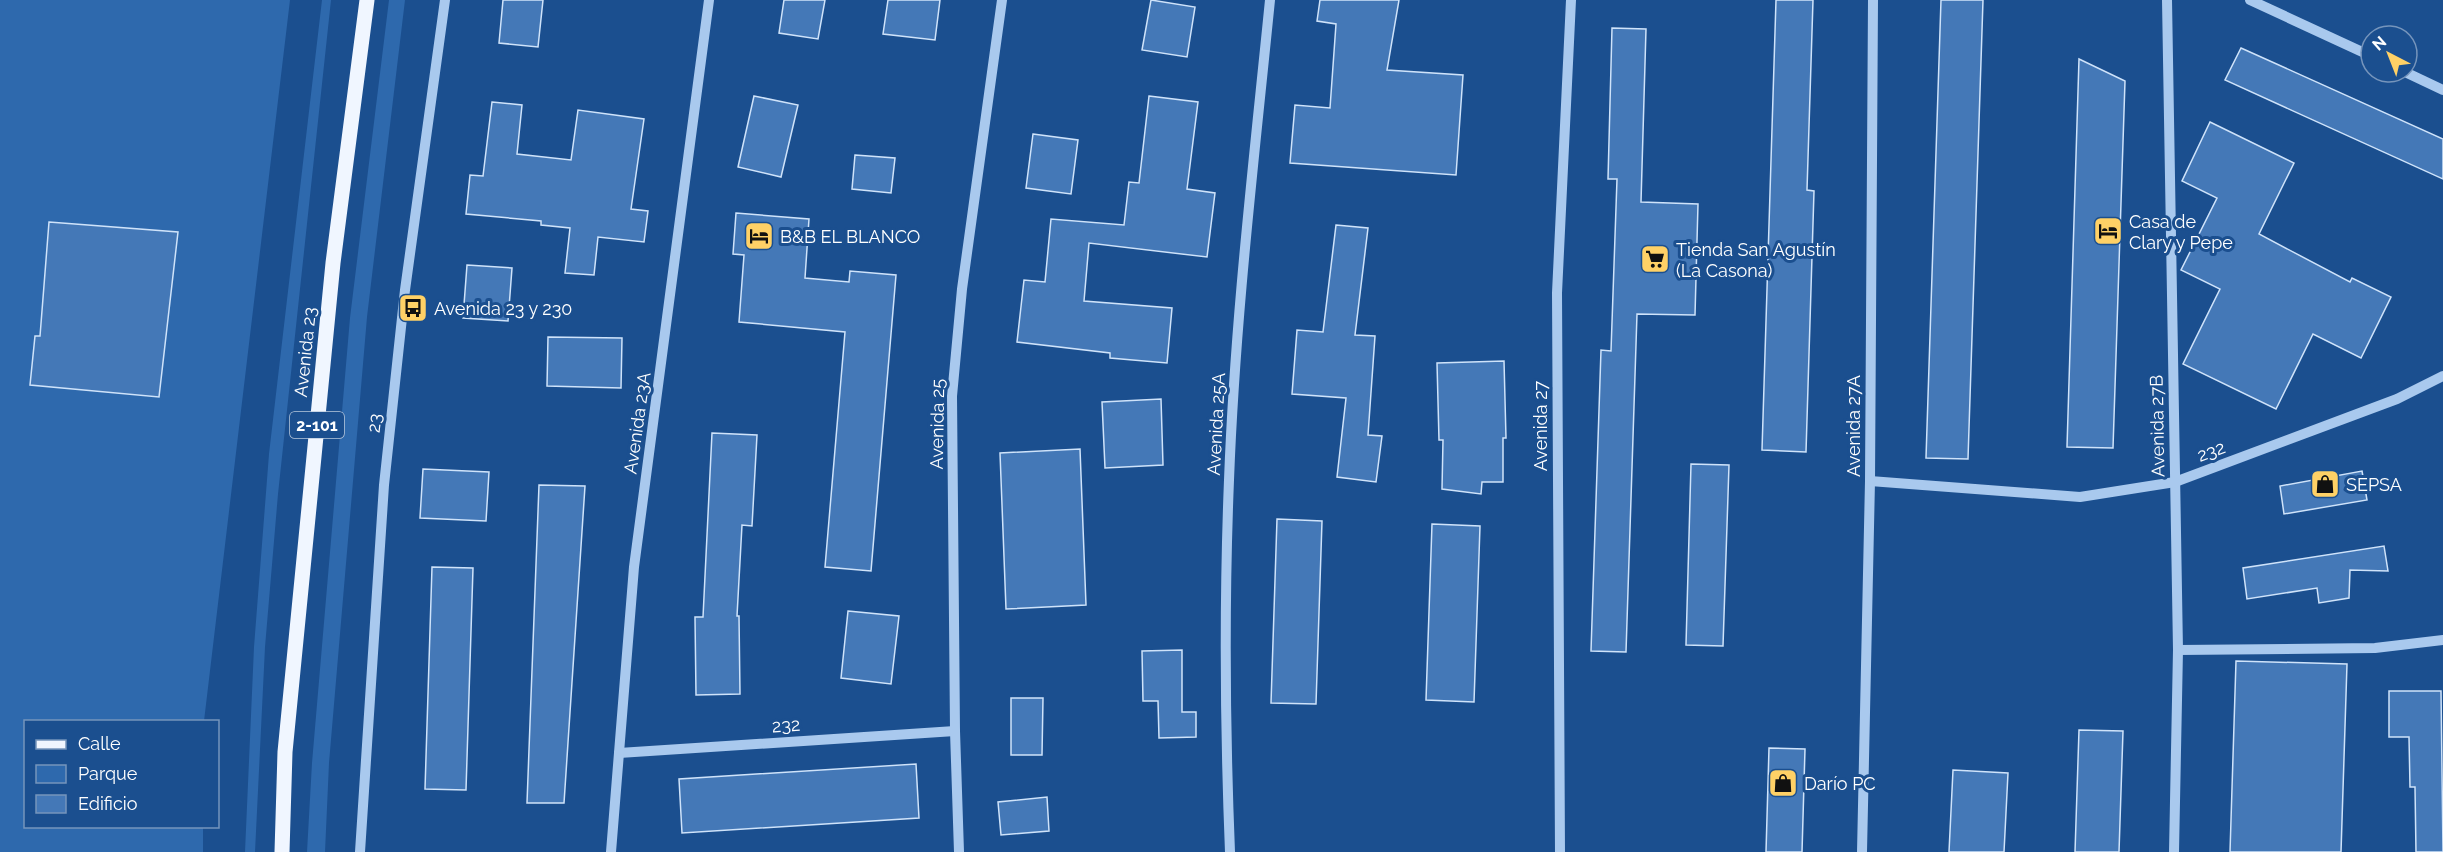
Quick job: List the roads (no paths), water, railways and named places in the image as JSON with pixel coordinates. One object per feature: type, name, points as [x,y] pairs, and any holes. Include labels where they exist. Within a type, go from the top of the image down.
[{"type":"main road","name":"Avenida 23","points":[[282,852],[285,752],[332,275],[367,0]]},
{"type":"street","name":"23","points":[[360,852],[384,485],[405,290],[445,0]]},
{"type":"street","name":"Avenida 23A","points":[[611,852],[634,567],[709,0]]},
{"type":"street","name":"Avenida 25","points":[[959,852],[955,731],[952,396],[962,289],[1002,0]]},
{"type":"street","name":"Avenida 25A","points":[[1230,852],[1226,758],[1229,478],[1240,295],[1270,0]]},
{"type":"street","name":"Avenida 27","points":[[1560,852],[1557,293],[1571,0]]},
{"type":"street","name":"Avenida 27A","points":[[1862,852],[1870,481],[1873,0]]},
{"type":"street","name":"Avenida 27B","points":[[2167,0],[2178,650],[2174,852]]},
{"type":"street","points":[[2250,0],[2359,50]]},
{"type":"street","points":[[2419,79],[2443,90]]},
{"type":"street","name":"232","points":[[1870,481],[2080,497],[2175,482],[2397,399],[2443,376]]},
{"type":"street","points":[[2178,650],[2375,648],[2443,640]]},
{"type":"street","name":"232","points":[[619,753],[955,731]]},
{"type":"place","name":"Casa de Clary y Pepe","points":[[2108,231]]},
{"type":"place","name":"B&B EL BLANCO","points":[[759,236]]},
{"type":"place","name":"Tienda San Agustín (La Casona)","points":[[1655,259]]},
{"type":"place","name":"Avenida 23 y 230","points":[[413,308]]},
{"type":"place","name":"SEPSA","points":[[2325,484]]},
{"type":"place","name":"Darío PC","points":[[1783,783]]}]
